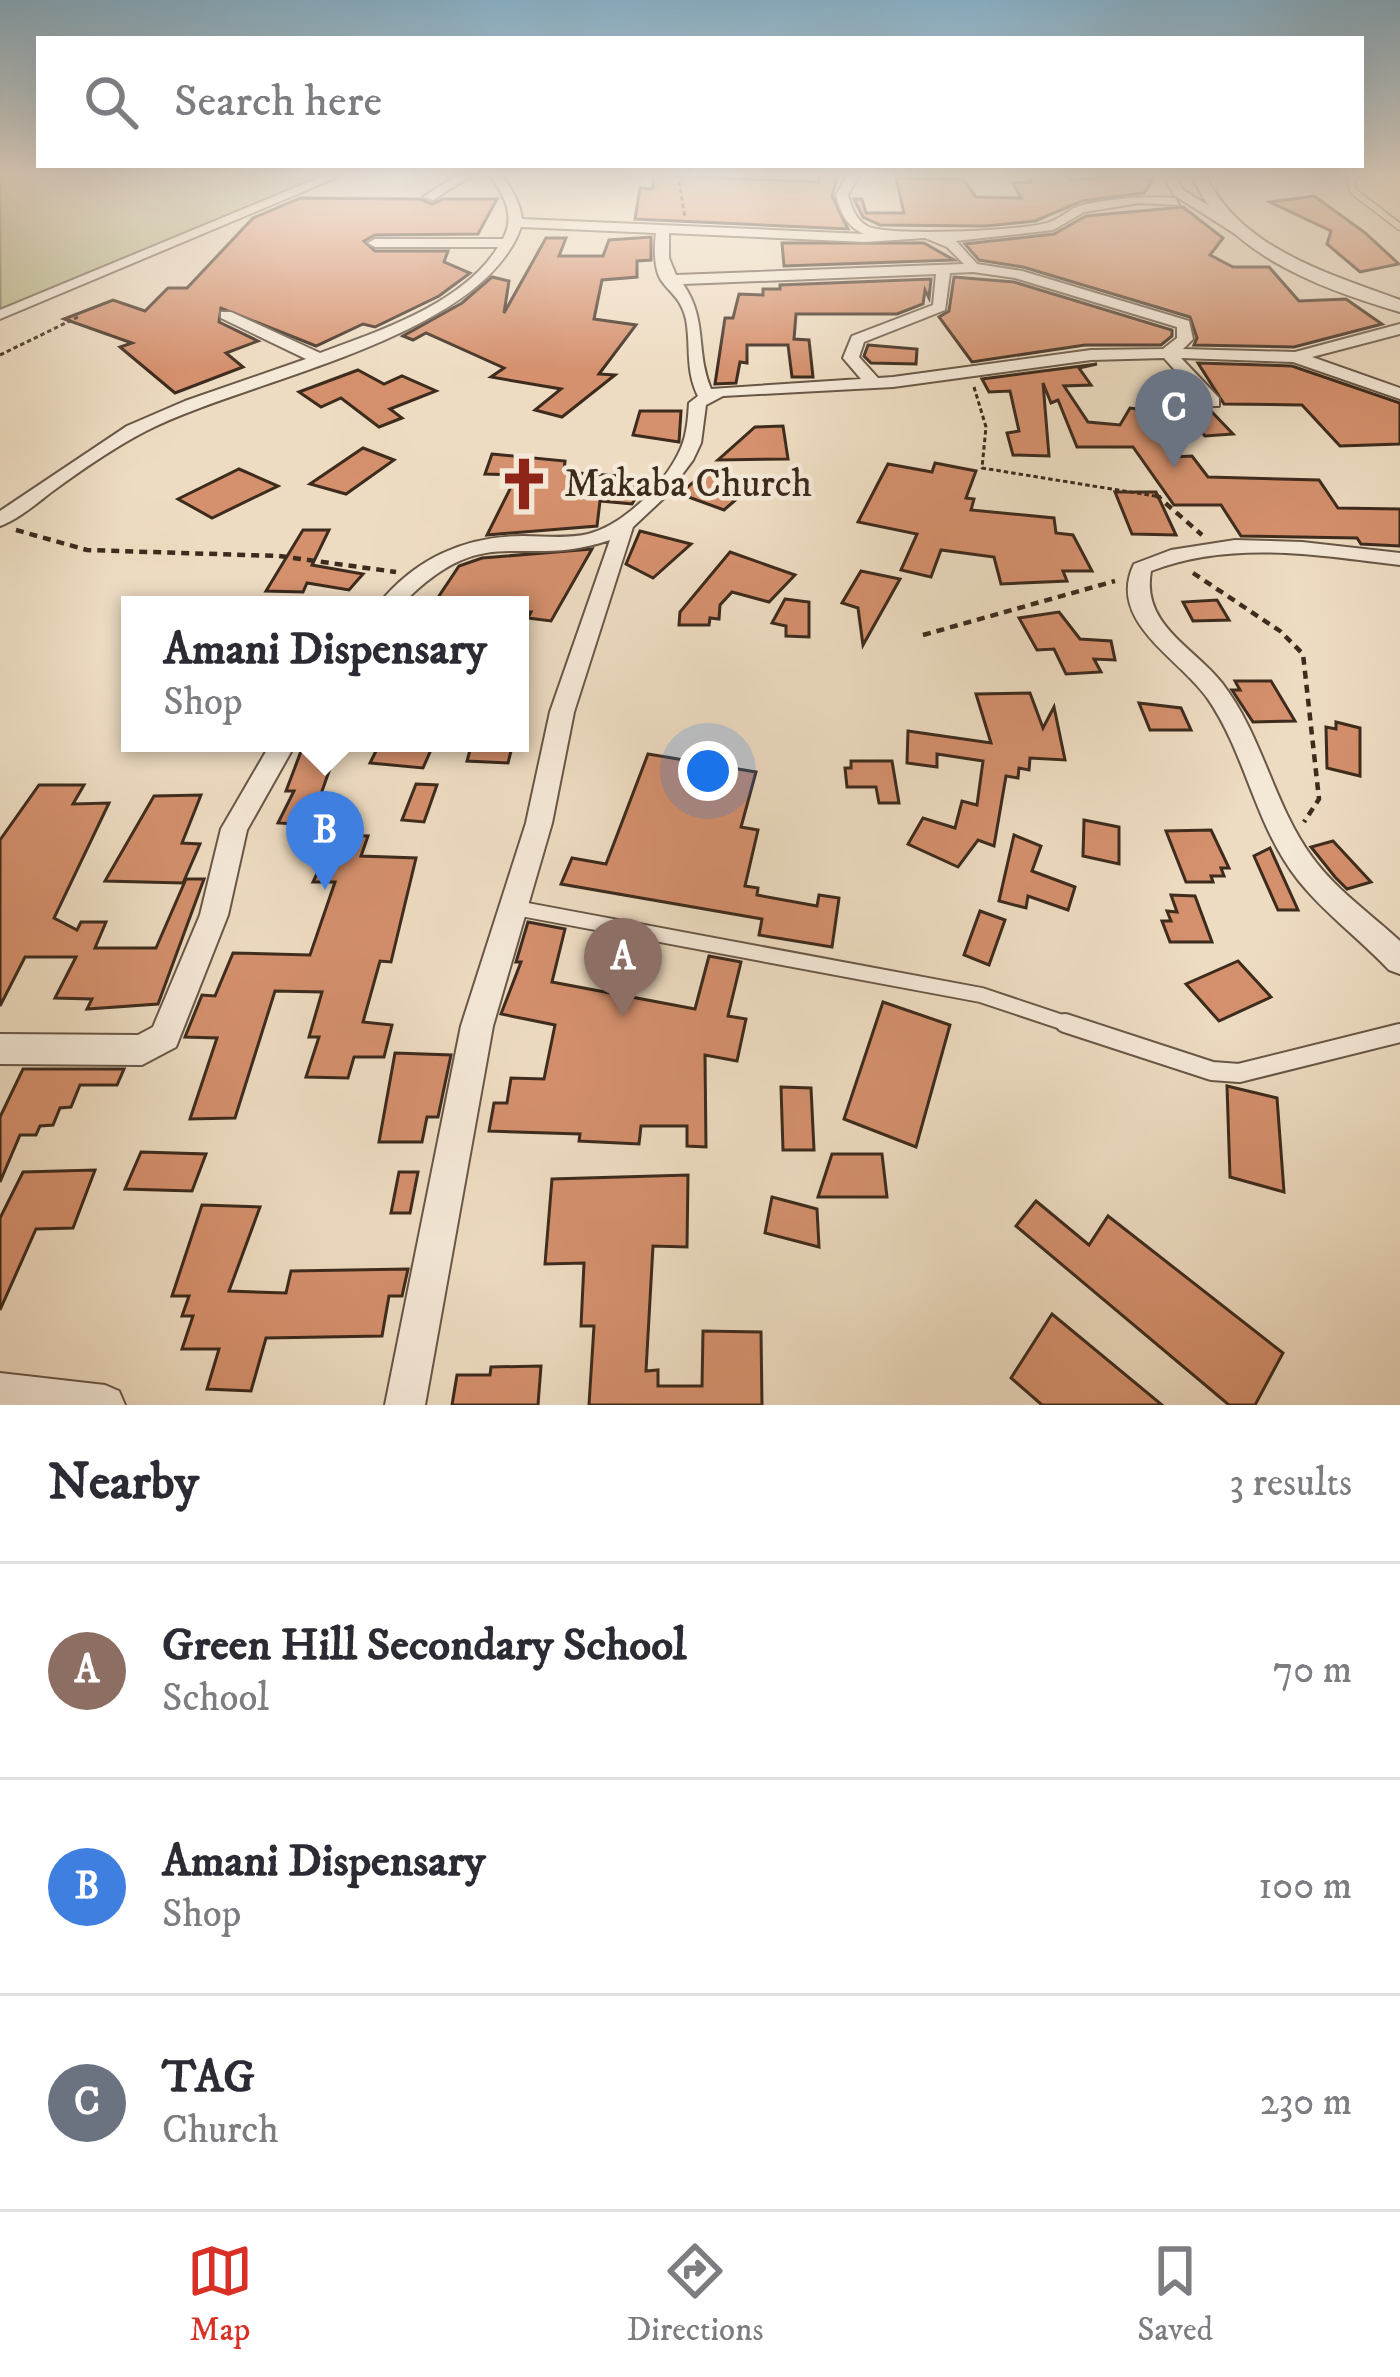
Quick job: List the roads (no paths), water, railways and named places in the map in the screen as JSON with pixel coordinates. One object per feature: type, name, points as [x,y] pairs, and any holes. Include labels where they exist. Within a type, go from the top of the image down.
[{"type":"street","points":[[0,315],[181,240]]},
{"type":"street","points":[[0,522],[148,422],[321,360],[441,304],[488,268],[510,240]]},
{"type":"street","points":[[662,240],[661,261],[668,280],[691,311],[692,368],[706,395]]},
{"type":"street","points":[[947,240],[960,248],[973,268]]},
{"type":"street","points":[[1254,240],[1304,269],[1400,306]]},
{"type":"street","points":[[375,243],[509,243]]},
{"type":"street","points":[[668,280],[943,267],[1017,274],[1178,320],[1188,332],[1168,353]]},
{"type":"street","points":[[874,383],[851,358],[857,339],[940,307],[943,267]]},
{"type":"street","points":[[226,315],[321,360]]},
{"type":"street","points":[[405,1405],[478,1026],[516,908],[562,712],[624,530],[696,443],[698,403],[706,395],[874,383],[1091,355],[1295,357],[1400,329]]},
{"type":"street","points":[[1168,353],[1213,402]]},
{"type":"street","points":[[1295,357],[1400,394]]},
{"type":"street","points":[[398,596],[418,576],[462,550],[592,541],[624,530]]},
{"type":"street","points":[[1400,559],[1214,548],[1178,555],[1137,574],[1147,620],[1206,680],[1245,733],[1285,836],[1328,894],[1400,961]]},
{"type":"street","points":[[0,1049],[128,1051],[165,1037],[181,1008],[214,915],[234,829],[279,752]]},
{"type":"street","points":[[0,1393],[105,1405]]},
{"type":"lane","points":[[516,908],[981,995],[1212,1071],[1239,1073],[1400,1033]]},
{"type":"place","name":"TAG","points":[[1174,468]]},
{"type":"place","name":"Makaba Church","points":[[524,484]]},
{"type":"place","name":"Amani Dispensary","points":[[325,890]]},
{"type":"place","name":"Green Hill Secondary School","points":[[623,1017]]}]
